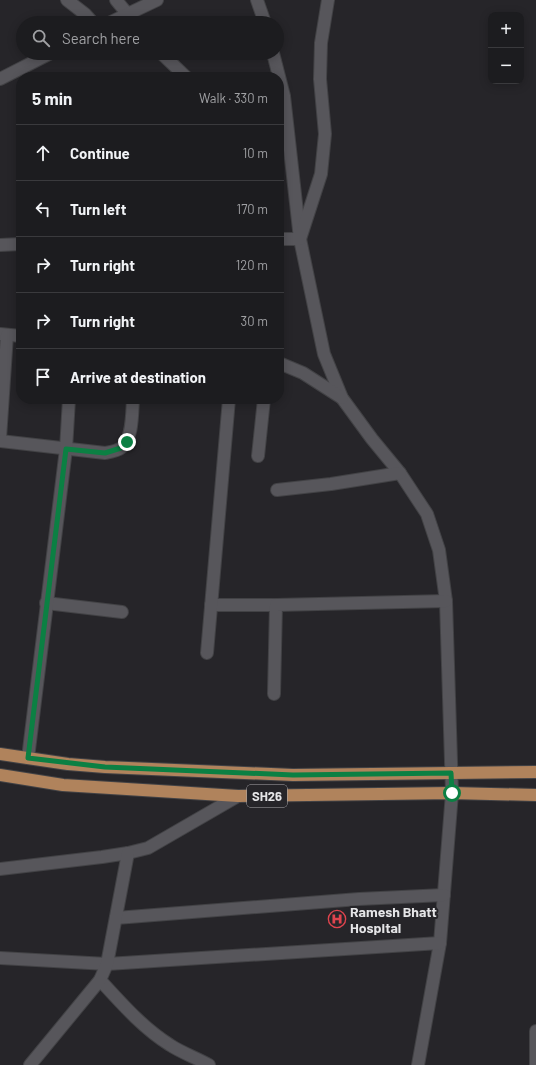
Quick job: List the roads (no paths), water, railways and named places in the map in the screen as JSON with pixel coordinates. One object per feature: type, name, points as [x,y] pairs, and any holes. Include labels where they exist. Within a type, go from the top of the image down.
[{"type":"main road","points":[[0,754],[105,767],[293,775],[536,772]]},
{"type":"main road","name":"SH26","points":[[0,775],[63,785],[238,796],[452,793],[536,795]]},
{"type":"street","points":[[67,0],[87,16]]},
{"type":"street","points":[[116,0],[129,16]]},
{"type":"street","points":[[134,16],[157,0]]},
{"type":"street","points":[[257,0],[262,16]]},
{"type":"street","points":[[300,239],[321,174],[325,134],[320,79],[321,43],[328,0]]},
{"type":"street","points":[[0,79],[37,60]]},
{"type":"street","points":[[168,60],[181,72]]},
{"type":"street","points":[[274,60],[277,72]]},
{"type":"street","points":[[284,119],[300,239],[324,354],[342,398],[372,439],[400,473],[427,514],[439,550],[446,601],[452,793],[440,943],[418,1065]]},
{"type":"street","points":[[284,239],[300,239]]},
{"type":"street","points":[[0,245],[16,244]]},
{"type":"street","points":[[0,438],[3,334],[16,335]]},
{"type":"street","points":[[284,365],[303,373],[342,398]]},
{"type":"street","points":[[28,758],[66,449],[69,404]]},
{"type":"street","points":[[0,441],[105,453],[121,448],[127,442],[130,431],[133,404]]},
{"type":"street","points":[[207,653],[229,404]]},
{"type":"street","points":[[258,456],[263,404]]},
{"type":"street","points":[[277,490],[332,484],[400,473]]},
{"type":"street","points":[[211,605],[446,601]]},
{"type":"street","points":[[46,602],[122,612]]},
{"type":"street","points":[[274,694],[276,605]]},
{"type":"street","points":[[0,869],[128,853],[148,848],[238,796]]},
{"type":"street","points":[[30,1065],[100,980],[107,964],[128,853]]},
{"type":"street","points":[[116,918],[359,899],[444,895]]},
{"type":"street","points":[[0,958],[107,964],[440,943]]},
{"type":"street","points":[[100,980],[135,1017],[157,1036],[172,1047],[209,1065]]},
{"type":"street","points":[[536,1031],[536,1065]]},
{"type":"place","name":"Ramesh Bhatt Hospital","points":[[337,919]]}]
